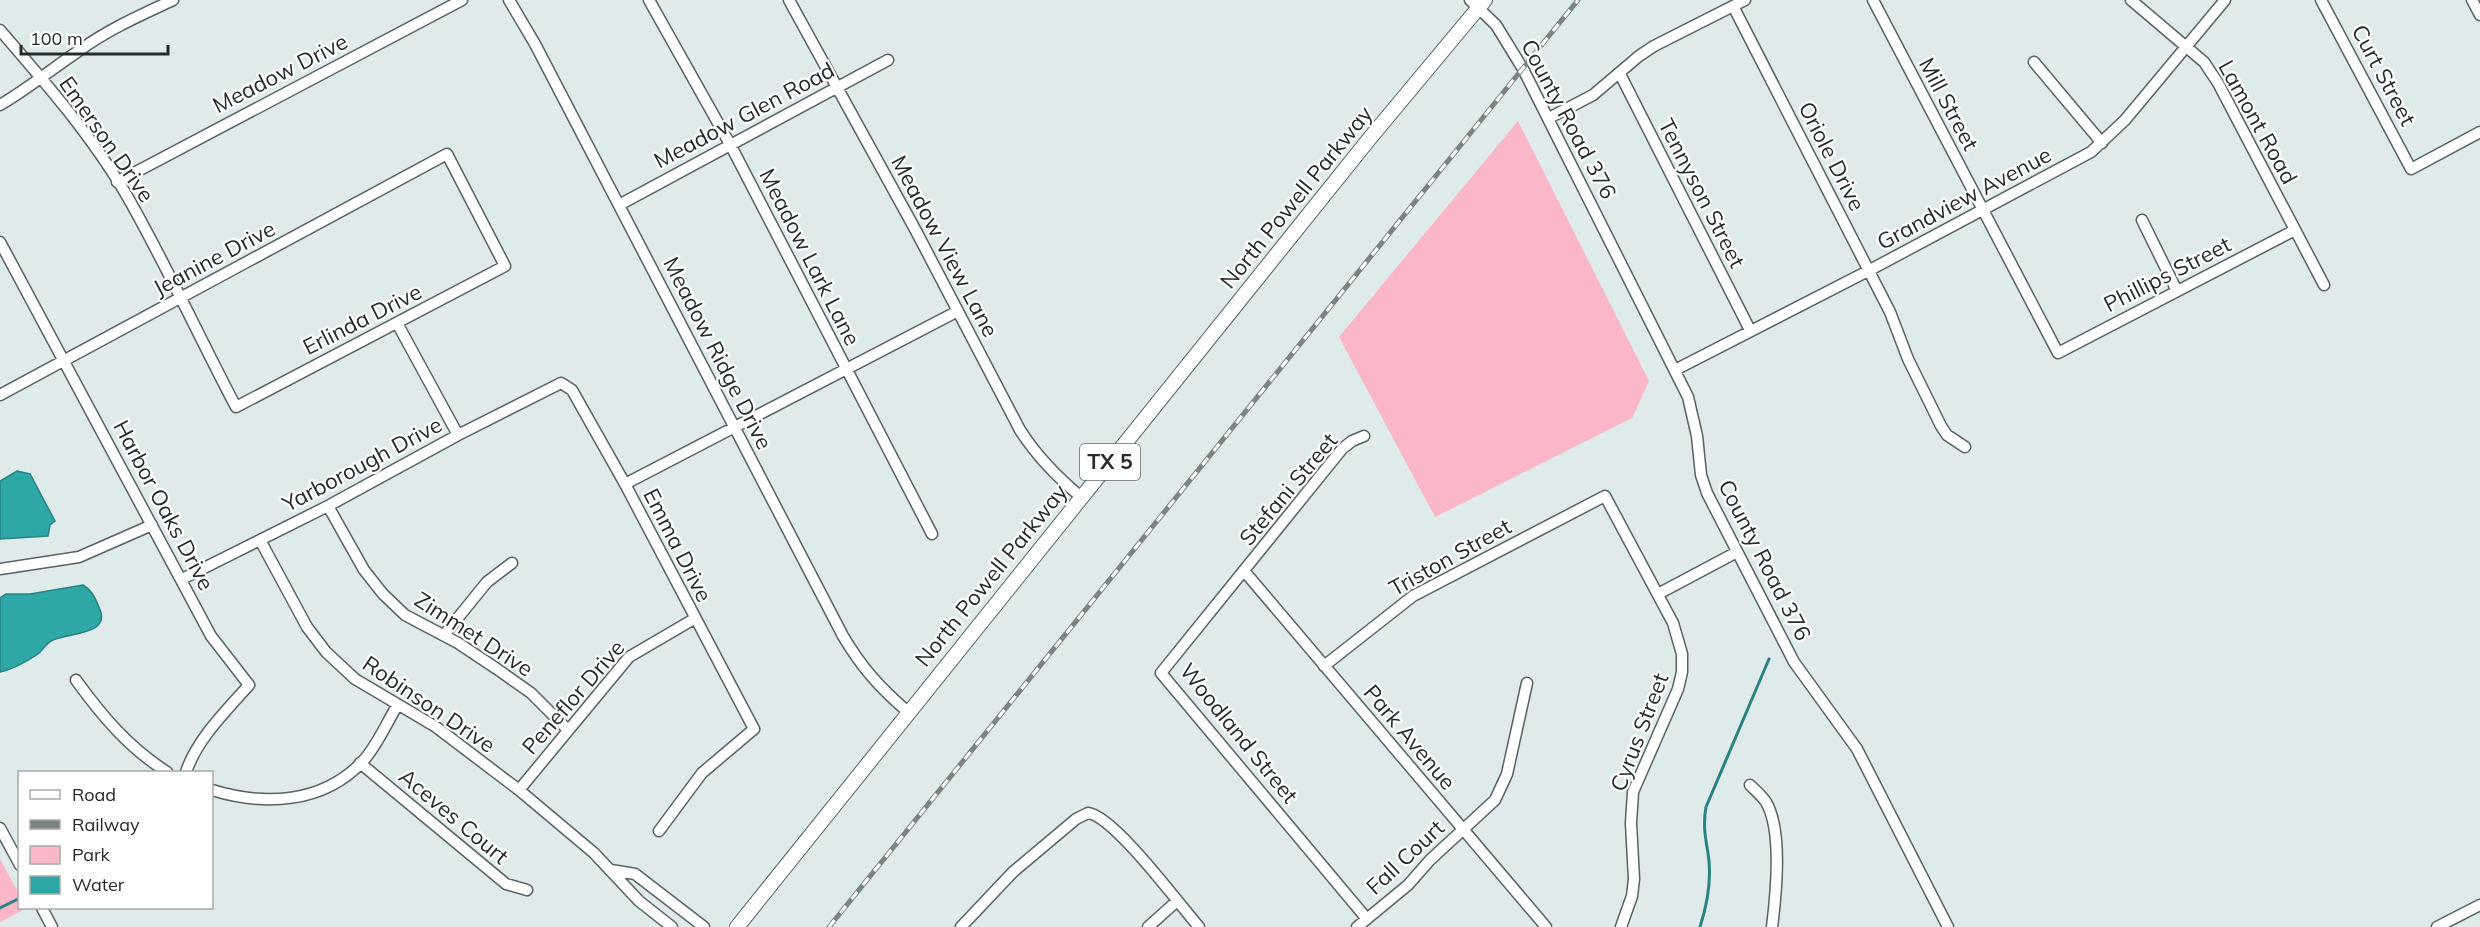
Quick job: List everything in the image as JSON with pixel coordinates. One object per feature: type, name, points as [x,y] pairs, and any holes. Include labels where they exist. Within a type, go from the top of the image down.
[{"type":"main road","name":"North Powell Parkway","points":[[737,927],[1477,3]]},
{"type":"street","points":[[0,105],[41,79],[80,49],[129,20],[173,0]]},
{"type":"street","name":"Meadow Drive","points":[[117,182],[462,0]]},
{"type":"street","name":"Meadow Ridge Drive","points":[[509,0],[619,205],[843,636],[860,665],[878,686],[908,712]]},
{"type":"street","name":"Meadow Lark Lane","points":[[649,0],[731,146],[932,534]]},
{"type":"street","name":"Meadow View Lane","points":[[789,0],[958,310],[1020,430],[1034,452],[1051,472],[1082,497]]},
{"type":"street","points":[[1549,118],[1593,94],[1654,46],[1744,0]]},
{"type":"street","name":"Mill Street","points":[[1873,0],[2058,353]]},
{"type":"street","name":"Lamont Road","points":[[2131,0],[2204,62],[2218,83],[2324,285]]},
{"type":"street","name":"Grandview Avenue","points":[[1675,370],[2079,159],[2102,143],[2125,120],[2225,0]]},
{"type":"street","name":"Curt Street","points":[[2321,0],[2411,169],[2480,132]]},
{"type":"street","points":[[2472,0],[2480,15]]},
{"type":"street","name":"County Road 376","points":[[1477,3],[1496,25],[1523,69],[1688,397],[1697,436],[1701,475],[1707,494],[1794,662],[1857,749],[1948,927]]},
{"type":"street","name":"Oriole Drive","points":[[1733,6],[1890,312],[1908,359],[1941,426],[1947,435],[1965,447]]},
{"type":"street","name":"Emerson Drive","points":[[0,30],[79,125],[126,195],[236,407]]},
{"type":"street","name":"Meadow Glen Road","points":[[619,205],[888,60]]},
{"type":"street","points":[[2034,62],[2102,143]]},
{"type":"street","name":"Tennyson Street","points":[[1620,74],[1750,330]]},
{"type":"street","name":"Jeanine Drive","points":[[0,395],[447,154],[505,266]]},
{"type":"street","points":[[2142,220],[2177,291]]},
{"type":"street","name":"Phillips Street","points":[[2058,353],[2295,230]]},
{"type":"street","name":"Harbor Oaks Drive","points":[[0,242],[211,636],[249,685],[215,724],[190,760],[186,771]]},
{"type":"street","name":"Erlinda Drive","points":[[236,407],[505,266]]},
{"type":"street","points":[[625,484],[958,310]]},
{"type":"street","points":[[397,323],[458,435]]},
{"type":"street","name":"Yarborough Drive","points":[[182,579],[328,506],[458,435],[561,383]]},
{"type":"street","name":"Emma Drive","points":[[561,383],[572,390],[625,484],[694,619],[754,729],[702,773],[659,831]]},
{"type":"street","name":"Stefani Street","points":[[1245,572],[1342,449],[1352,441],[1365,436]]},
{"type":"street","name":"Cyrus Street","points":[[1605,496],[1658,594],[1679,638],[1682,654],[1682,672],[1672,706],[1633,792],[1631,823],[1634,879],[1632,896],[1621,927]]},
{"type":"street","name":"Triston Street","points":[[1324,666],[1413,596],[1605,496]]},
{"type":"street","name":"Zimmet Drive","points":[[328,506],[364,570],[383,594],[405,615],[444,635],[531,693],[568,730]]},
{"type":"street","points":[[0,569],[80,557],[152,525]]},
{"type":"street","name":"Robinson Drive","points":[[260,540],[307,627],[326,652],[355,679],[397,706],[436,727],[519,790],[594,853],[639,900],[672,927]]},
{"type":"street","points":[[1658,594],[1737,552]]},
{"type":"street","points":[[444,635],[486,582],[512,563]]},
{"type":"street","name":"Park Avenue","points":[[1245,572],[1546,927]]},
{"type":"street","name":"Woodland Street","points":[[1245,572],[1161,673],[1367,919]]},
{"type":"street","name":"Peneflor Drive","points":[[519,790],[629,657],[694,619]]},
{"type":"street","points":[[76,680],[117,733],[148,760],[165,771]]},
{"type":"street","name":"Fall Court","points":[[1357,927],[1408,885],[1430,860],[1495,800],[1502,790],[1527,683]]},
{"type":"street","points":[[213,790],[256,799],[294,798],[316,793],[333,785],[360,763],[397,706]]},
{"type":"street","name":"Aceves Court","points":[[360,763],[506,884],[527,890]]},
{"type":"street","points":[[1750,785],[1767,804],[1772,822],[1777,875],[1772,927]]},
{"type":"street","points":[[961,927],[1013,872],[1076,819],[1088,813],[1100,817],[1117,831],[1199,927]]},
{"type":"street","points":[[0,828],[18,861]]},
{"type":"street","name":"Robinson Drive","points":[[611,870],[635,874],[704,927]]},
{"type":"street","points":[[1148,927],[1177,901]]},
{"type":"street","points":[[2437,927],[2480,905]]},
{"type":"street","points":[[43,909],[52,927]]},
{"type":"green space","points":[[1518,121],[1649,381],[1632,418],[1435,517],[1339,337]]},
{"type":"green space","points":[[0,859],[18,892],[18,909],[25,909],[0,922]]},
{"type":"water","points":[[17,471],[30,474],[55,521],[50,525],[48,536],[0,539],[0,481]]},
{"type":"water","points":[[83,585],[95,597],[102,616],[100,623],[86,632],[51,641],[38,654],[0,672],[0,598],[6,594],[30,594]]},
{"type":"waterway","points":[[1700,927],[1709,881],[1705,835],[1706,807],[1769,659]]},
{"type":"waterway","points":[[0,908],[18,899]]},
{"type":"railway","points":[[829,927],[1578,0]]}]
